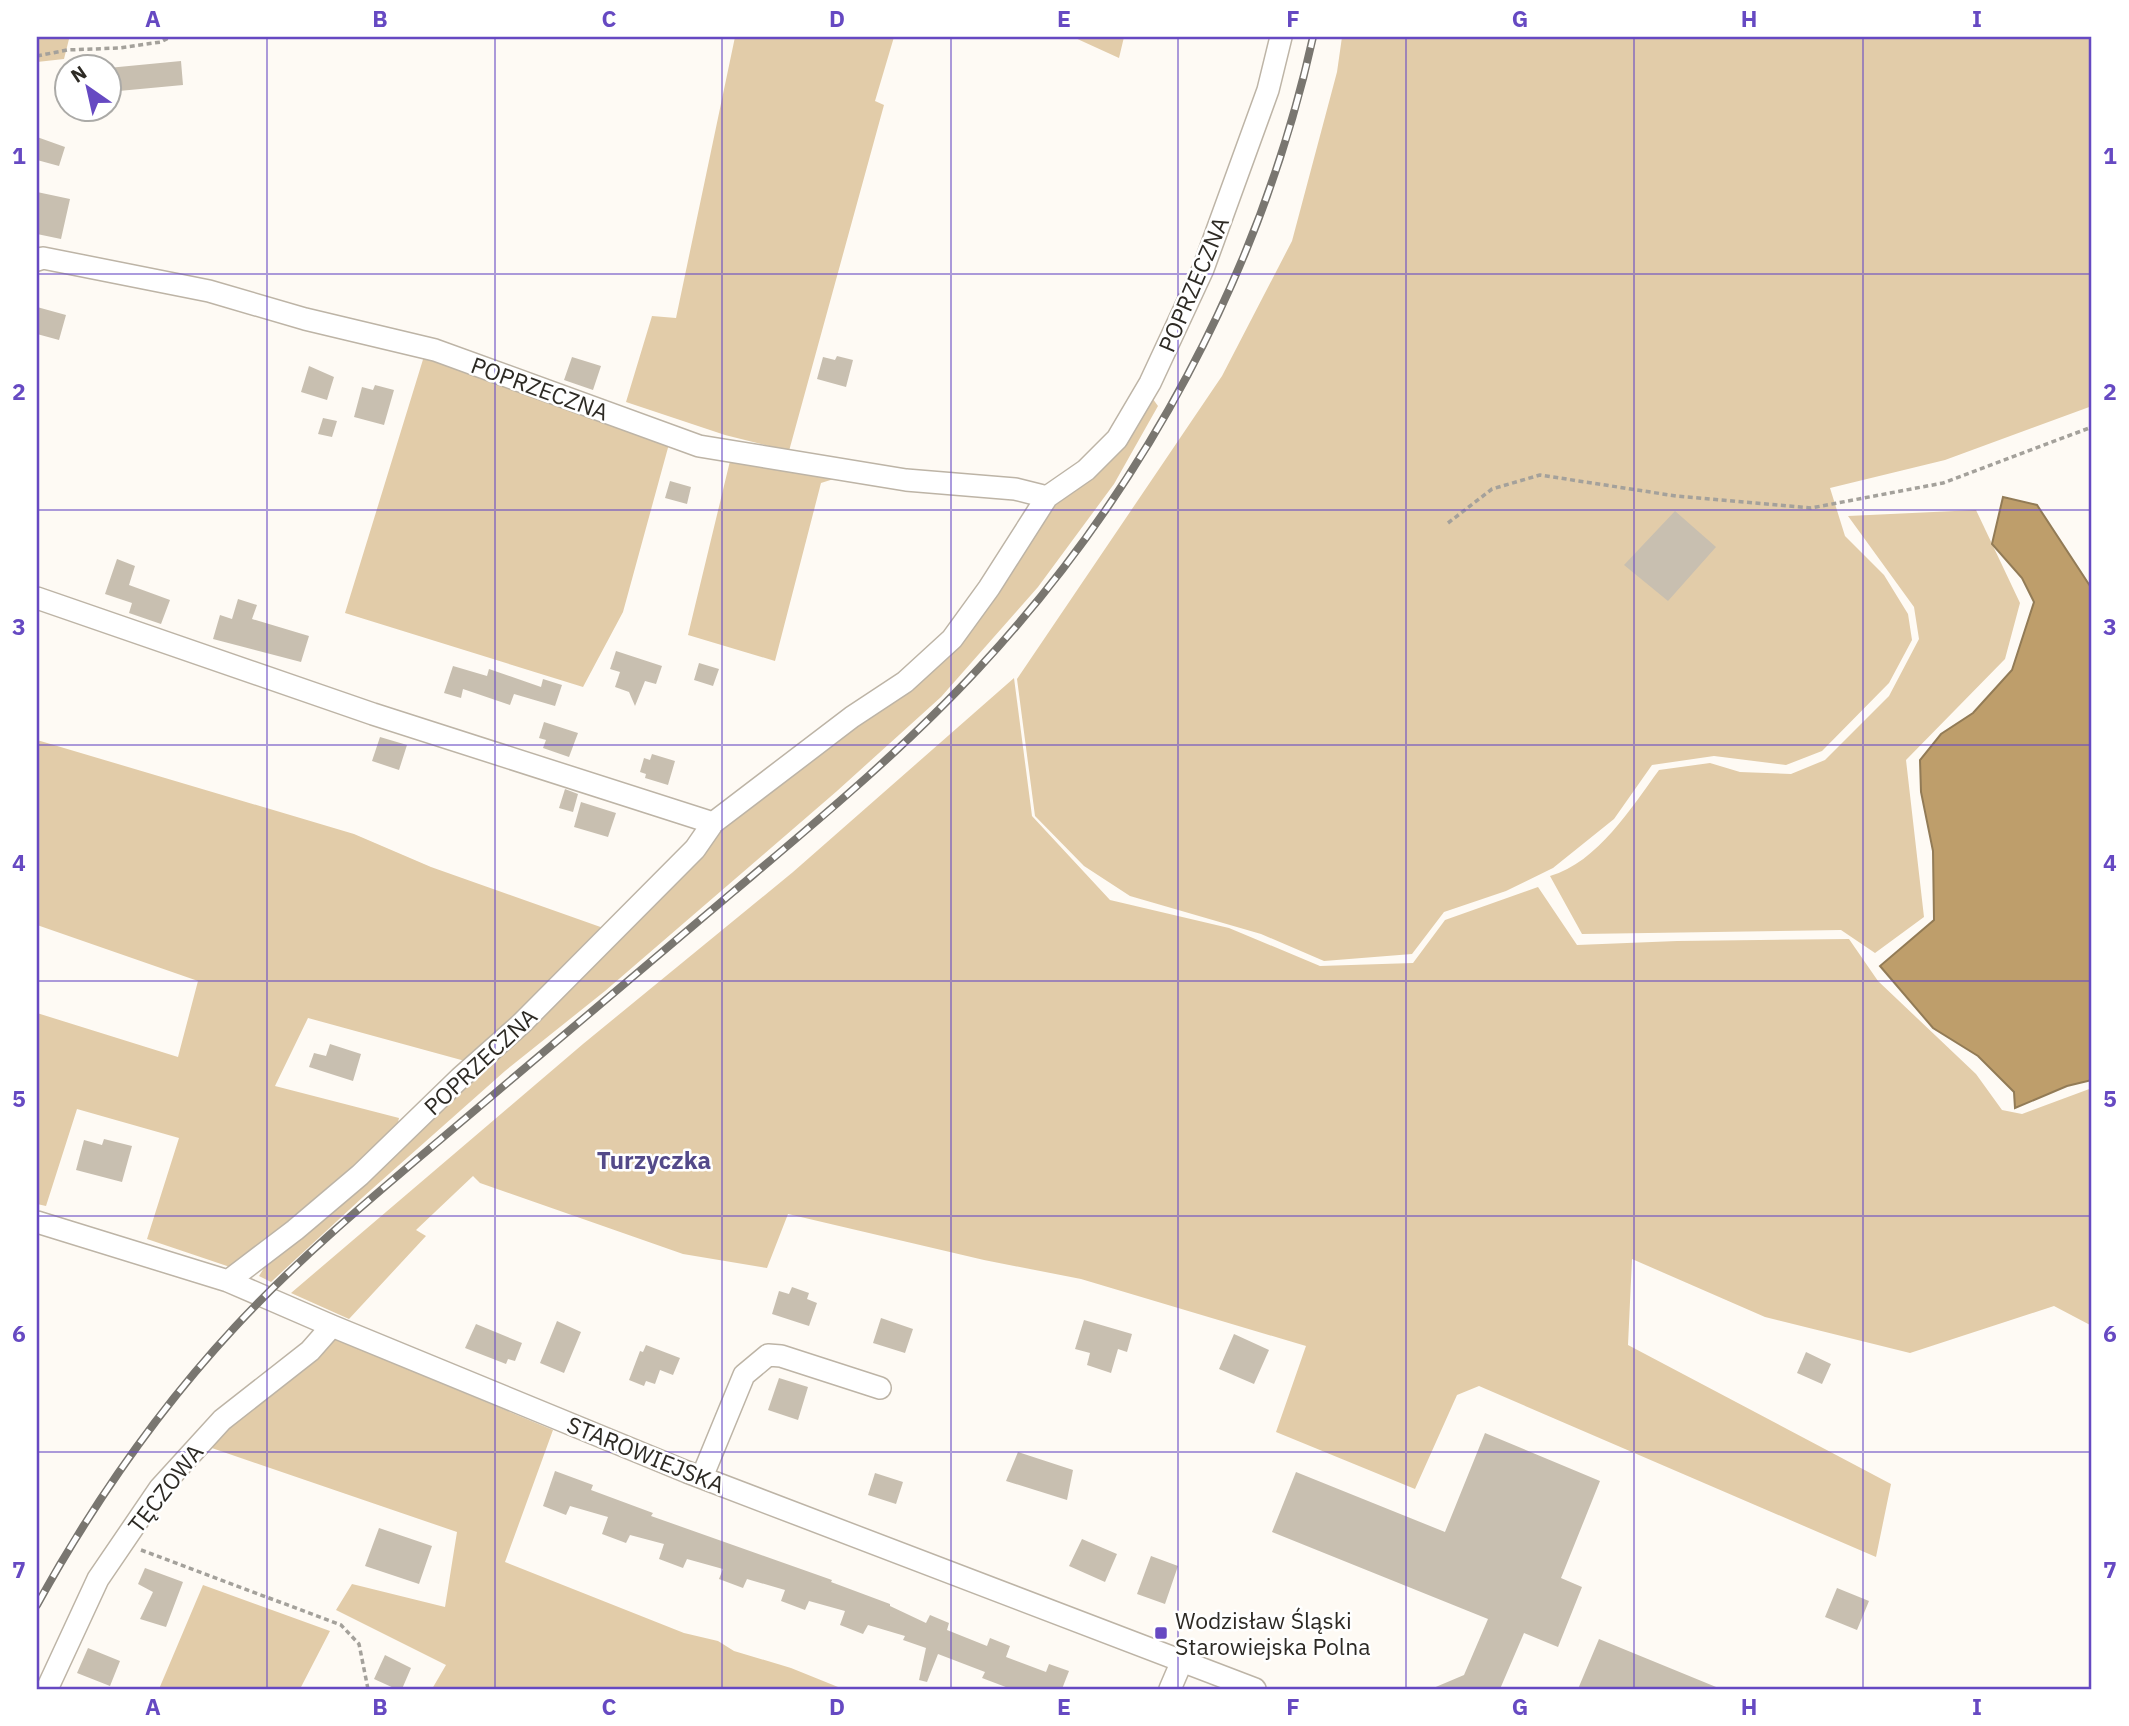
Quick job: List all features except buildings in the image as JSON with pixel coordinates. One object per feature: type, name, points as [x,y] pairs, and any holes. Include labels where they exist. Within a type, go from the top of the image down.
[{"type":"street","name":"POPRZECZNA","points":[[229,1281],[360,1175],[460,1078],[521,1024],[695,849],[713,823],[852,717],[905,682],[952,639],[1048,497],[1086,470],[1117,439],[1150,383],[1203,269],[1268,90],[1281,37]]},
{"type":"street","name":"POPRZECZNA","points":[[37,260],[43,258],[209,291],[435,350],[699,446],[906,480],[1015,489],[1048,497]]},
{"type":"street","points":[[37,598],[373,714],[713,823]]},
{"type":"street","name":"STAROWIEJSKA","points":[[37,1222],[229,1281],[702,1478],[1255,1689]]},
{"type":"street","name":"TĘCZOWA","points":[[47,1689],[97,1579],[160,1488],[222,1420],[310,1351],[332,1326]]},
{"type":"street","points":[[702,1478],[744,1375],[768,1354],[880,1388]]},
{"type":"street","points":[[1170,1689],[1182,1661]]},
{"type":"path","points":[[37,56],[66,50],[119,48],[161,42],[170,37]]},
{"type":"path","points":[[1448,523],[1492,489],[1540,475],[1676,496],[1811,508],[1943,483],[2092,427]]},
{"type":"path","points":[[122,1543],[341,1625],[359,1643],[368,1689]]},
{"type":"shaded area","points":[[37,37],[128,37],[69,39],[66,52],[52,52],[52,60],[37,62]]},
{"type":"shaded area","points":[[735,37],[894,37],[875,101],[884,105],[789,451],[725,435],[626,402],[652,316],[676,318]]},
{"type":"shaded area","points":[[1073,37],[1124,37],[1119,58]]},
{"type":"shaded area","points":[[1342,37],[2092,37],[2092,406],[1945,460],[1830,488],[1845,536],[1884,575],[1908,614],[1912,640],[1889,683],[1822,751],[1786,765],[1714,756],[1652,765],[1614,819],[1553,868],[1506,891],[1444,912],[1412,954],[1324,961],[1261,934],[1130,896],[1084,866],[1035,816],[1017,679],[1222,376],[1292,241],[1337,72]]},
{"type":"shaded area","points":[[425,353],[669,444],[623,612],[583,687],[345,613]]},
{"type":"shaded area","points":[[1150,395],[1158,406],[1114,484],[1038,587],[941,697],[837,791],[605,991],[505,1071],[271,1282],[259,1276],[271,1257],[717,829],[882,707],[1058,498]]},
{"type":"shaded area","points":[[730,461],[843,476],[821,483],[775,661],[688,635]]},
{"type":"shaded area","points":[[2003,497],[2037,505],[2092,589],[2092,1080],[2067,1086],[2015,1108],[2014,1092],[1978,1056],[1933,1028],[1880,966],[1934,920],[1933,851],[1921,792],[1920,760],[1941,734],[1973,713],[2012,670],[2034,602],[2022,578],[1992,544]]},
{"type":"shaded area","points":[[1976,510],[2020,603],[2005,659],[1906,760],[1924,917],[1875,953],[1841,930],[1582,934],[1550,876],[1583,859],[1598,846],[1625,817],[1659,770],[1710,763],[1740,772],[1791,774],[1825,760],[1889,696],[1919,639],[1914,607],[1848,516]]},
{"type":"shaded area","points":[[1014,678],[1032,816],[1110,900],[1229,928],[1320,966],[1413,963],[1445,920],[1538,887],[1577,945],[1849,939],[1878,981],[1976,1074],[2002,1110],[2022,1114],[2092,1088],[2092,1326],[2054,1306],[1910,1353],[1765,1317],[1632,1259],[1628,1345],[1891,1484],[1876,1557],[1479,1386],[1457,1395],[1415,1489],[1276,1432],[1306,1346],[1081,1279],[984,1260],[788,1214],[767,1268],[683,1254],[480,1183],[473,1176],[416,1230],[426,1236],[349,1319],[291,1293],[583,1044],[793,872]]},
{"type":"shaded area","points":[[37,740],[354,834],[431,867],[609,930],[465,1061],[308,1018],[275,1086],[399,1118],[396,1131],[308,1211],[230,1267],[147,1239],[179,1138],[77,1109],[46,1206],[37,1204],[37,1013],[178,1057],[198,981],[37,925]]},
{"type":"shaded area","points":[[335,1339],[553,1430],[505,1562],[684,1633],[718,1641],[734,1651],[791,1668],[843,1689],[432,1689],[446,1665],[336,1610],[352,1584],[445,1607],[457,1532],[206,1446],[304,1368]]},
{"type":"shaded area","points":[[203,1585],[330,1631],[300,1689],[159,1689]]},
{"type":"railway","points":[[37,1605],[80,1531],[127,1460],[206,1359],[259,1302],[361,1207],[859,784],[949,699],[1037,601],[1092,529],[1142,454],[1188,375],[1227,294],[1262,210],[1290,124],[1313,37]]},
{"type":"place","name":"Wodzisław Śląski Starowiejska Polna","points":[[1161,1633]]},
{"type":"district","name":"Turzyczka","points":[[654,1160]]}]
